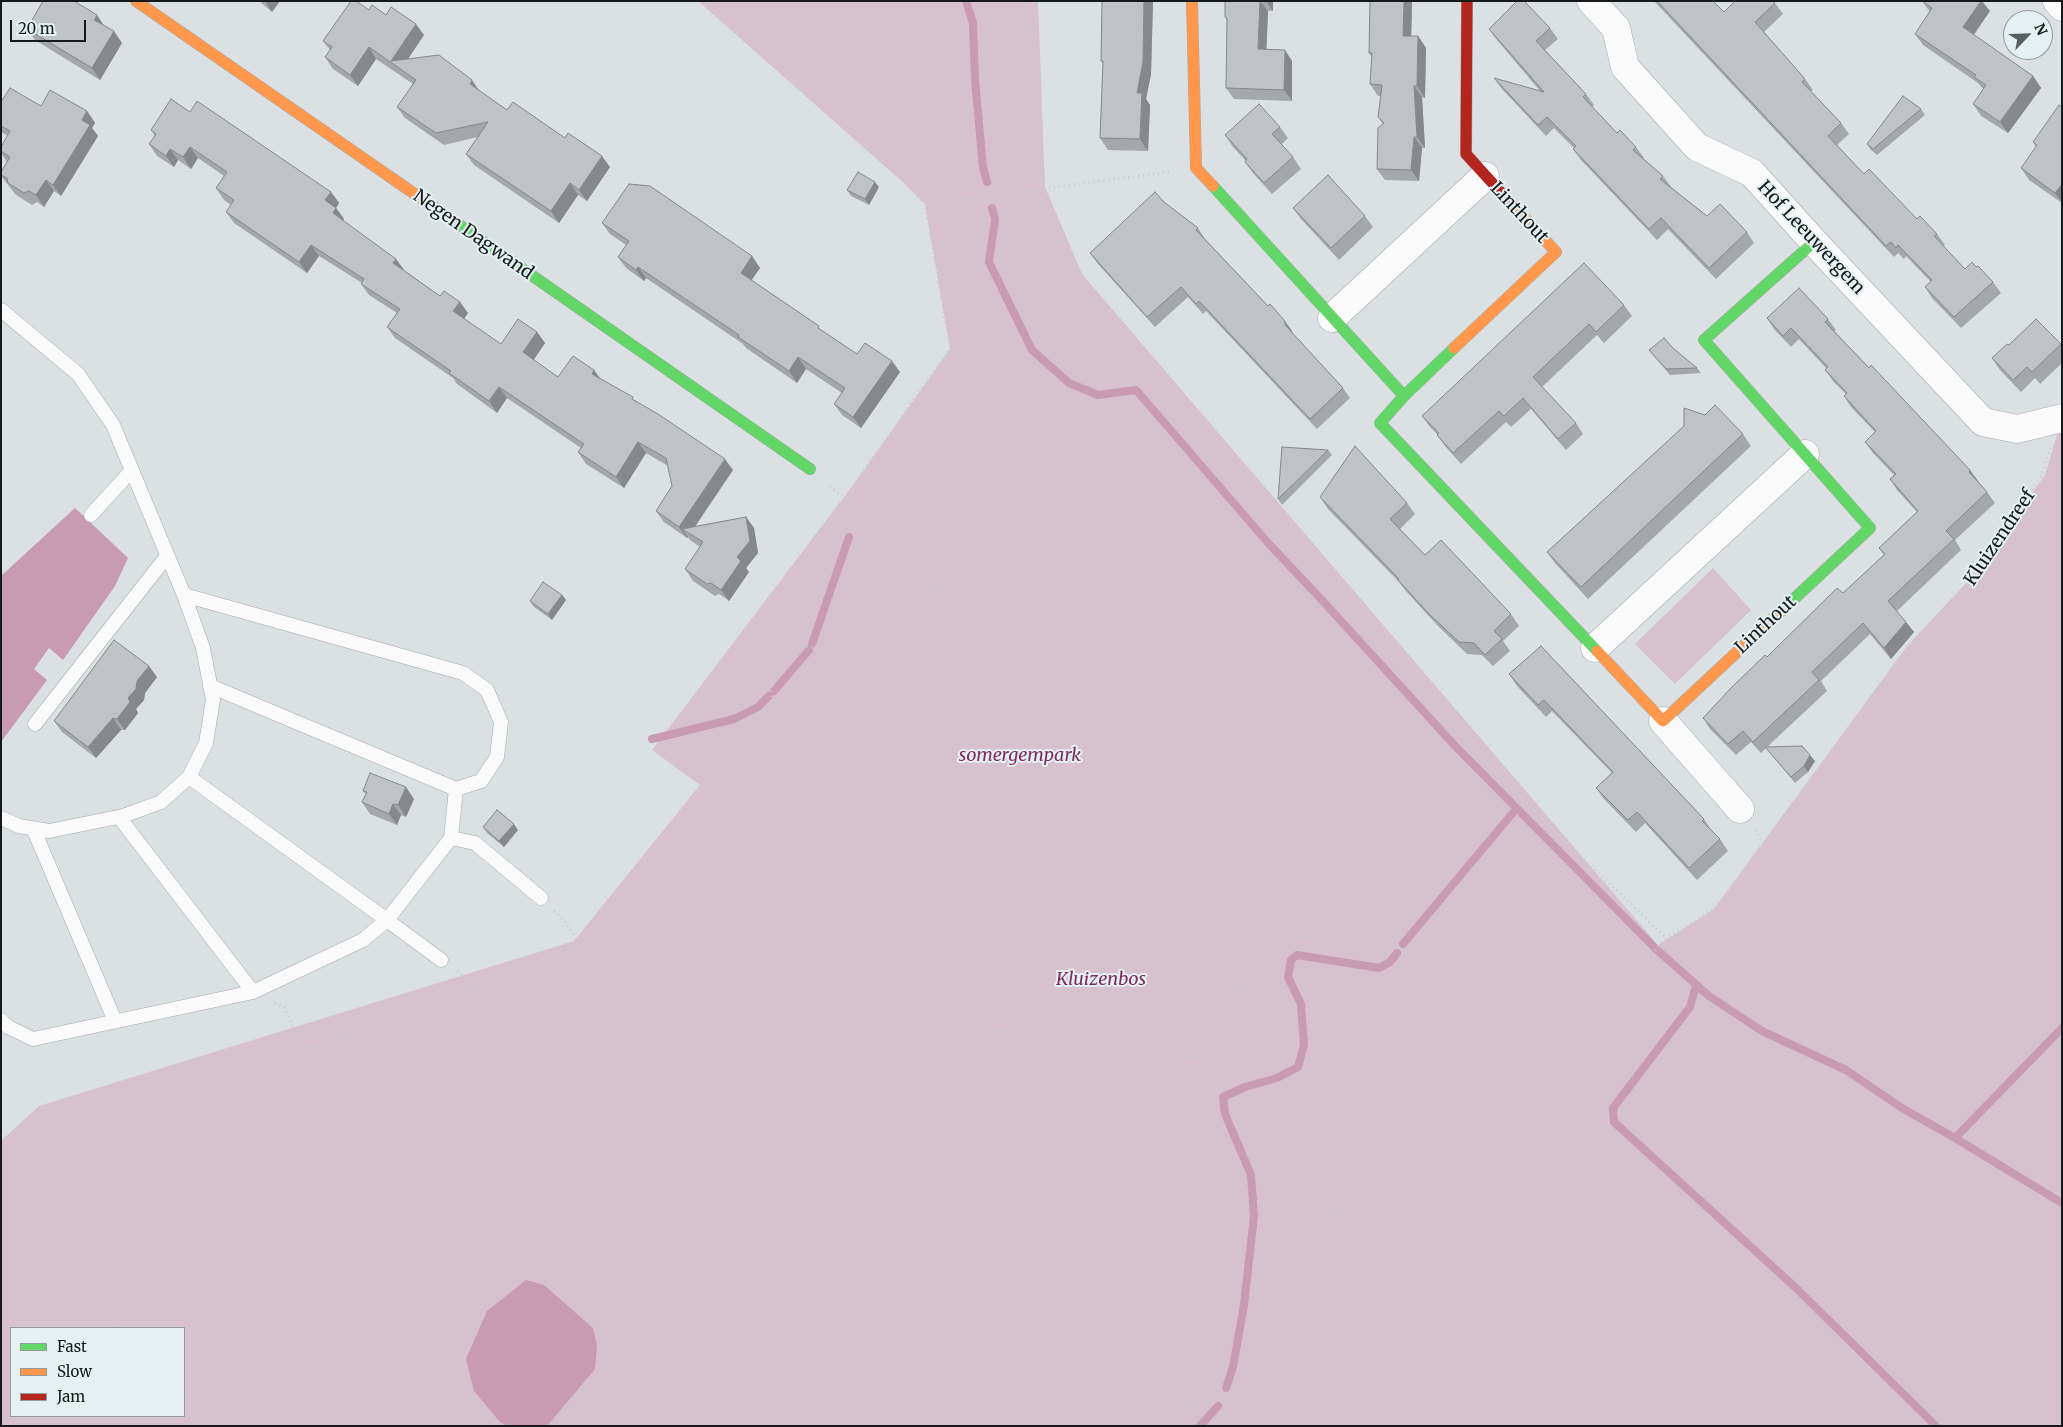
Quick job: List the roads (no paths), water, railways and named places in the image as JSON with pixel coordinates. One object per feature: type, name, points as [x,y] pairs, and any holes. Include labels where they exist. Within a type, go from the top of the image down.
[{"type":"street","name":"Negen Dagwand","points":[[136,1],[810,469]]},
{"type":"street","points":[[1192,1],[1196,168],[1404,396]]},
{"type":"street","name":"Linthout","points":[[1467,1],[1466,154],[1556,252],[1404,396],[1380,423],[1663,721],[1870,528],[1704,340],[1814,242]]},
{"type":"street","name":"Hof Leeuwergem","points":[[1591,1],[1616,28],[1624,67],[1697,147],[1752,173],[1983,422],[2018,429],[2061,418]]},
{"type":"street","points":[[2057,1],[2062,7]]},
{"type":"street","points":[[1332,318],[1485,176]]},
{"type":"street","points":[[1595,648],[1805,454]]},
{"type":"street","points":[[1663,721],[1740,810]]},
{"type":"lane","points":[[1,310],[78,374],[113,425],[184,595],[203,648],[213,700],[206,743],[189,777],[161,802],[119,817],[48,831],[19,826],[1,818]]},
{"type":"lane","points":[[91,515],[132,470]]},
{"type":"lane","points":[[35,724],[167,556]]},
{"type":"lane","points":[[184,595],[463,673],[487,690],[501,722],[497,756],[481,781],[456,789],[210,686]]},
{"type":"lane","points":[[189,777],[442,960]]},
{"type":"lane","points":[[1,1020],[8,1027],[33,1039],[253,992],[363,940],[387,920],[451,838],[456,789]]},
{"type":"lane","points":[[119,817],[253,992]]},
{"type":"lane","points":[[33,828],[115,1021]]},
{"type":"lane","points":[[451,838],[475,844],[541,898]]},
{"type":"waterway","points":[[966,1],[973,23],[975,80],[983,167],[987,182]]},
{"type":"waterway","points":[[992,208],[995,219],[989,262],[1032,350],[1069,383],[1098,395],[1136,390],[1269,544],[1457,748],[1654,947]]},
{"type":"waterway","points":[[812,644],[849,537]]},
{"type":"waterway","points":[[774,691],[809,650]]},
{"type":"waterway","points":[[652,739],[734,719],[758,707],[769,696]]},
{"type":"waterway","points":[[1403,944],[1516,809]]},
{"type":"waterway","points":[[1656,949],[1709,996],[1762,1031],[1846,1070],[1902,1108],[2062,1203]]},
{"type":"waterway","points":[[1226,1388],[1233,1367],[1244,1305],[1254,1216],[1251,1175],[1225,1114],[1223,1097],[1245,1087],[1277,1078],[1298,1067],[1304,1045],[1301,1004],[1288,977],[1291,960],[1297,955],[1379,968],[1390,962],[1397,953]]},
{"type":"waterway","points":[[1696,985],[1690,1007],[1613,1108],[1614,1122],[1796,1288],[1936,1426]]},
{"type":"waterway","points":[[1955,1138],[2062,1028]]},
{"type":"waterway","points":[[1200,1426],[1218,1406]]},
{"type":"park label","name":"somergempark","points":[[1020,756]]},
{"type":"park label","name":"Kluizenbos","points":[[1101,980]]}]
